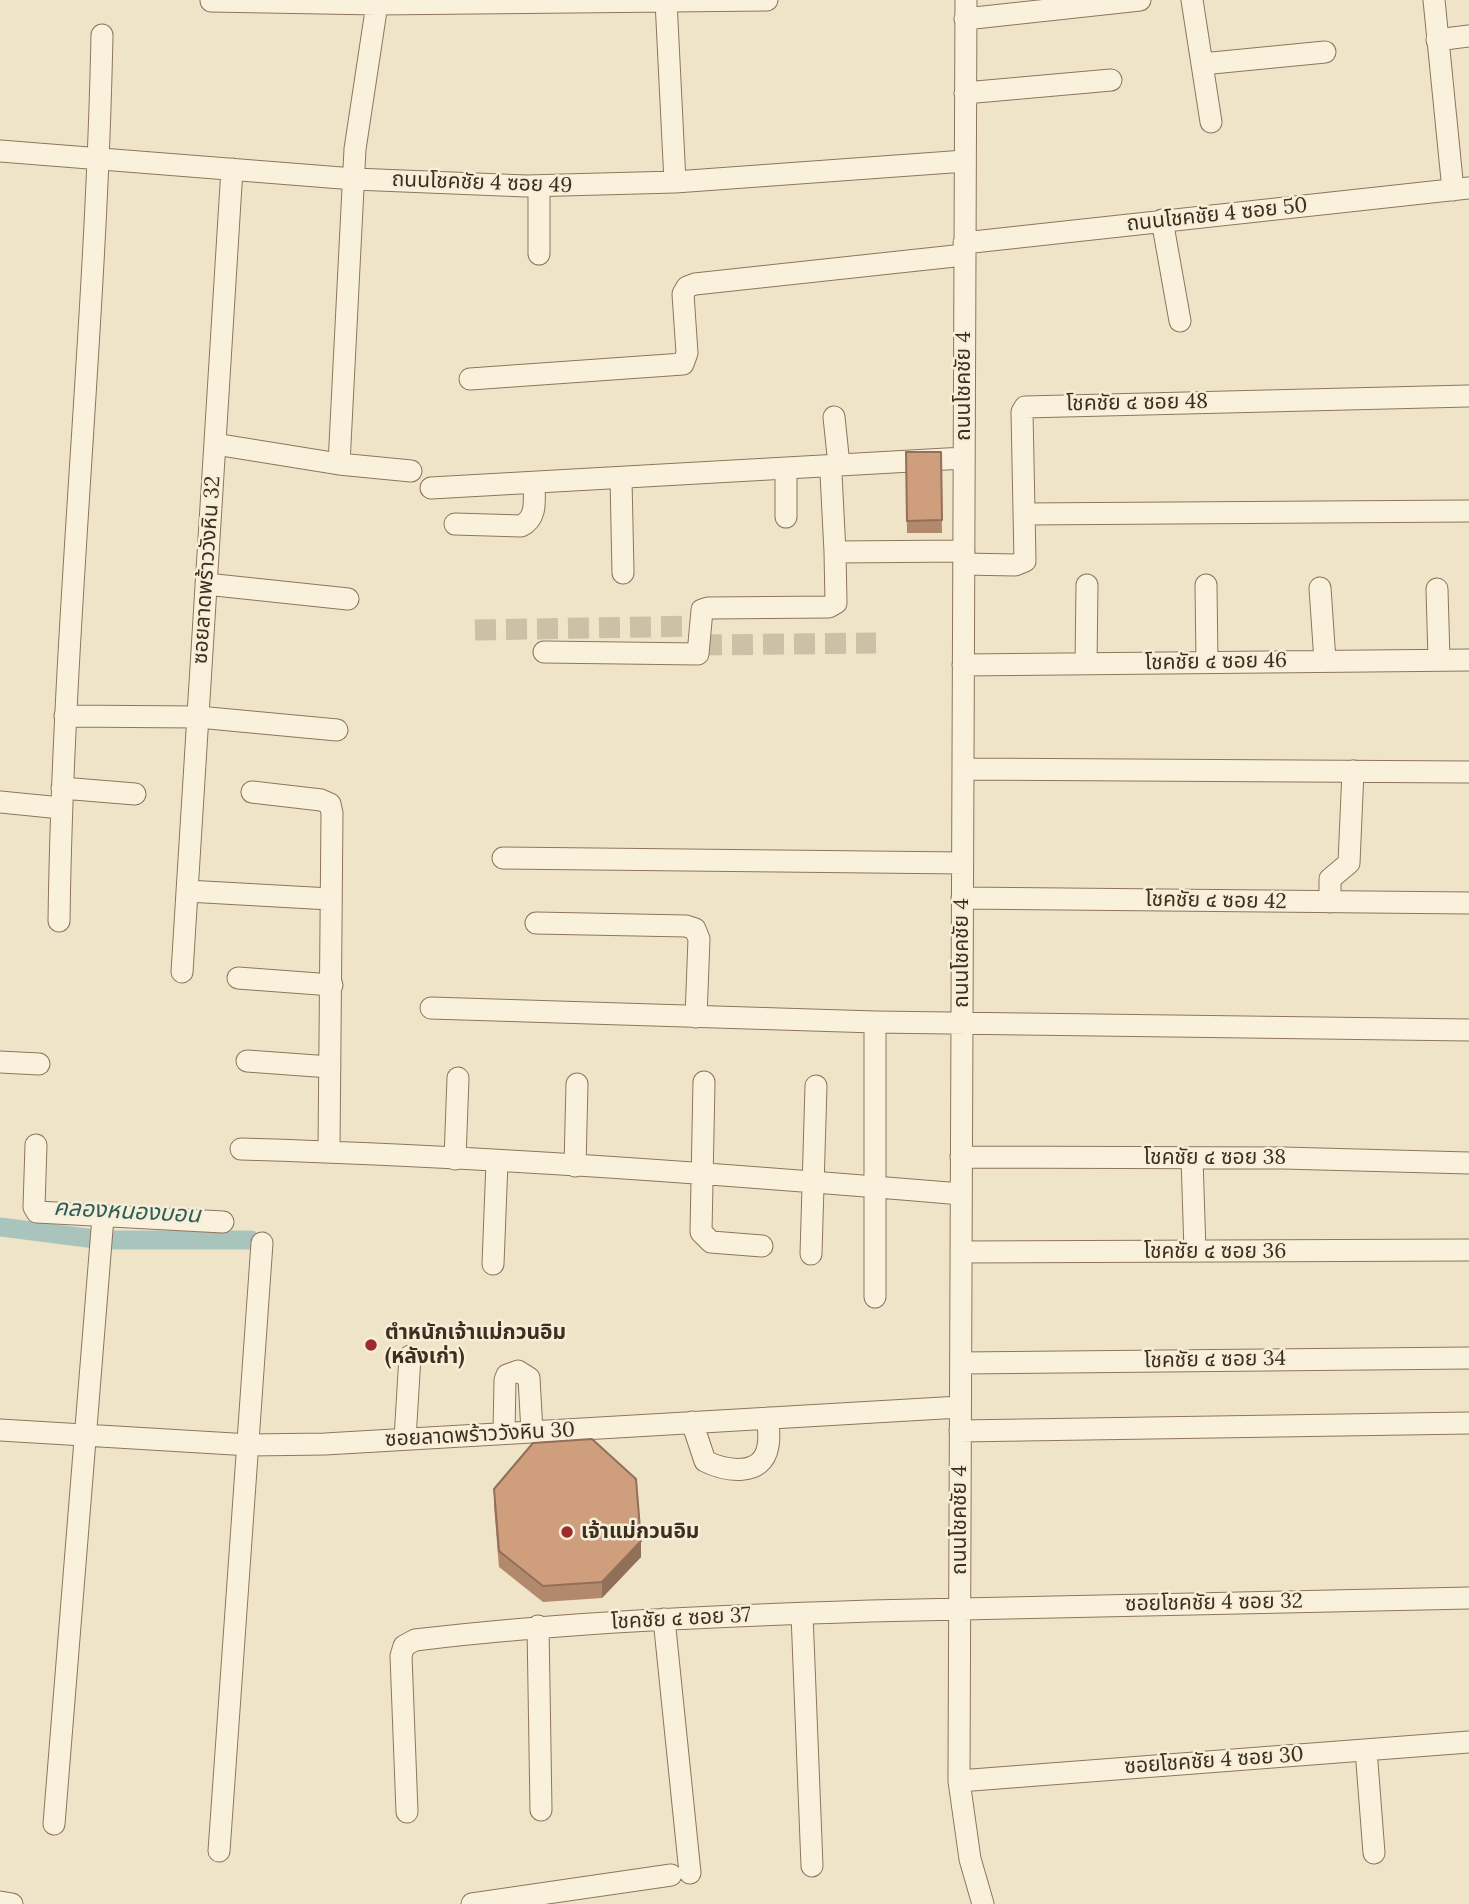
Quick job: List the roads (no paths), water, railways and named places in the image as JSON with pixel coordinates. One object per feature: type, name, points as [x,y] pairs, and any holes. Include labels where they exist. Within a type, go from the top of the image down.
[{"type":"street","points":[[211,1],[377,4],[767,0]]},
{"type":"street","points":[[965,10],[1140,0]]},
{"type":"street","points":[[1192,0],[1211,122]]},
{"type":"street","points":[[1434,0],[1437,40],[1461,189]]},
{"type":"street","points":[[666,1],[675,182]]},
{"type":"street","points":[[340,464],[355,149],[377,4]]},
{"type":"street","name":"ถนนโชคชัย 4","points":[[965,10],[959,1781],[965,1833],[984,1904]]},
{"type":"street","points":[[59,921],[61,798],[99,160],[102,35]]},
{"type":"street","points":[[1437,40],[1469,36]]},
{"type":"street","points":[[1202,64],[1325,52]]},
{"type":"street","points":[[965,93],[1111,80]]},
{"type":"street","name":"ถนนโชคชัย 4 ซอย 49","points":[[0,152],[354,179],[539,186],[675,182],[965,161]]},
{"type":"street","name":"ซอยลาดพร้าววังหิน 32","points":[[182,972],[232,169]]},
{"type":"street","points":[[539,186],[539,254]]},
{"type":"street","name":"ถนนโชคชัย 4 ซอย 50","points":[[470,379],[683,364],[687,353],[683,294],[687,287],[695,284],[1162,220],[1461,189]]},
{"type":"street","points":[[1162,220],[1180,321]]},
{"type":"street","name":"โชคชัย ๔ ซอย 48","points":[[964,557],[1020,565],[1025,561],[1022,412],[1031,405],[1468,396]]},
{"type":"street","points":[[544,652],[698,654],[702,610],[829,607],[836,603],[834,417]]},
{"type":"street","points":[[215,444],[340,464],[411,471]]},
{"type":"street","points":[[431,488],[786,468],[835,469],[964,458]]},
{"type":"street","points":[[786,468],[786,517]]},
{"type":"street","points":[[621,478],[623,573]]},
{"type":"street","points":[[454,524],[521,526],[528,523],[534,513],[534,483]]},
{"type":"street","points":[[1024,514],[1469,511]]},
{"type":"street","points":[[835,552],[964,557]]},
{"type":"street","points":[[206,584],[348,599]]},
{"type":"street","points":[[1086,664],[1087,585]]},
{"type":"street","points":[[1206,585],[1207,662]]},
{"type":"street","points":[[1320,588],[1325,661]]},
{"type":"street","points":[[1437,589],[1439,659]]},
{"type":"street","name":"โชคชัย ๔ ซอย 46","points":[[963,665],[1469,660]]},
{"type":"street","points":[[65,716],[198,717],[337,730]]},
{"type":"street","points":[[963,769],[1469,772]]},
{"type":"street","points":[[1330,902],[1330,879],[1349,863],[1353,771]]},
{"type":"street","points":[[252,792],[321,800],[330,804],[332,813],[329,1150]]},
{"type":"street","points":[[0,802],[135,794]]},
{"type":"street","points":[[503,858],[962,863]]},
{"type":"street","points":[[187,891],[330,900]]},
{"type":"street","name":"โชคชัย ๔ ซอย 42","points":[[962,898],[1469,903]]},
{"type":"street","points":[[536,923],[685,926],[695,929],[699,939],[696,1017]]},
{"type":"street","points":[[238,978],[332,985]]},
{"type":"street","points":[[430,1008],[962,1024],[1469,1030]]},
{"type":"street","points":[[875,1022],[875,1297]]},
{"type":"street","points":[[247,1061],[330,1068]]},
{"type":"street","points":[[0,1062],[39,1064]]},
{"type":"street","points":[[455,1159],[458,1078]]},
{"type":"street","points":[[704,1082],[701,1232],[706,1240],[762,1246]]},
{"type":"street","points":[[575,1166],[577,1084]]},
{"type":"street","points":[[811,1254],[816,1086]]},
{"type":"street","points":[[36,1145],[34,1207],[37,1212],[102,1233],[223,1222]]},
{"type":"street","points":[[241,1149],[329,1150],[701,1172],[961,1194]]},
{"type":"street","name":"โชคชัย ๔ ซอย 38","points":[[961,1157],[1469,1163]]},
{"type":"street","points":[[1192,1158],[1195,1251]]},
{"type":"street","points":[[494,1264],[497,1162]]},
{"type":"street","points":[[54,1824],[102,1233]]},
{"type":"street","points":[[219,1850],[250,1445],[262,1244]]},
{"type":"street","name":"โชคชัย ๔ ซอย 36","points":[[961,1252],[1469,1250]]},
{"type":"street","points":[[405,1439],[410,1356]]},
{"type":"street","name":"โชคชัย ๔ ซอย 34","points":[[961,1363],[1469,1358]]},
{"type":"street","points":[[504,1433],[505,1380],[507,1375],[518,1371],[529,1378],[532,1432]]},
{"type":"street","name":"ซอยลาดพร้าววังหิน 30","points":[[0,1430],[250,1445],[405,1439],[960,1407]]},
{"type":"street","points":[[692,1422],[705,1461],[731,1471],[753,1467],[764,1457],[768,1445],[768,1418]]},
{"type":"street","points":[[960,1431],[1469,1423]]},
{"type":"street","name":"ซอยโชคชัย 4 ซอย 32","points":[[960,1608],[1469,1598]]},
{"type":"street","name":"โชคชัย ๔ ซอย 37","points":[[407,1812],[401,1656],[404,1646],[415,1640],[538,1626],[960,1608]]},
{"type":"street","points":[[802,1614],[812,1866]]},
{"type":"street","points":[[472,1904],[551,1898],[680,1874],[664,1619]]},
{"type":"street","points":[[538,1626],[541,1810]]},
{"type":"street","name":"ซอยโชคชัย 4 ซอย 30","points":[[959,1781],[1469,1742]]},
{"type":"street","points":[[1366,1750],[1374,1853]]},
{"type":"street","points":[[0,1902],[12,1904]]},
{"type":"waterway","name":"คลองหนองบอน","points":[[0,1227],[103,1240],[251,1240]]},
{"type":"tunnel","points":[[475,630],[701,626]]},
{"type":"tunnel","points":[[701,645],[876,643]]},
{"type":"place","name":"ตำหนักเจ้าแม่กวนอิม (หลังเก่า)","points":[[371,1345]]},
{"type":"place","name":"เจ้าแม่กวนอิม","points":[[567,1532]]}]
